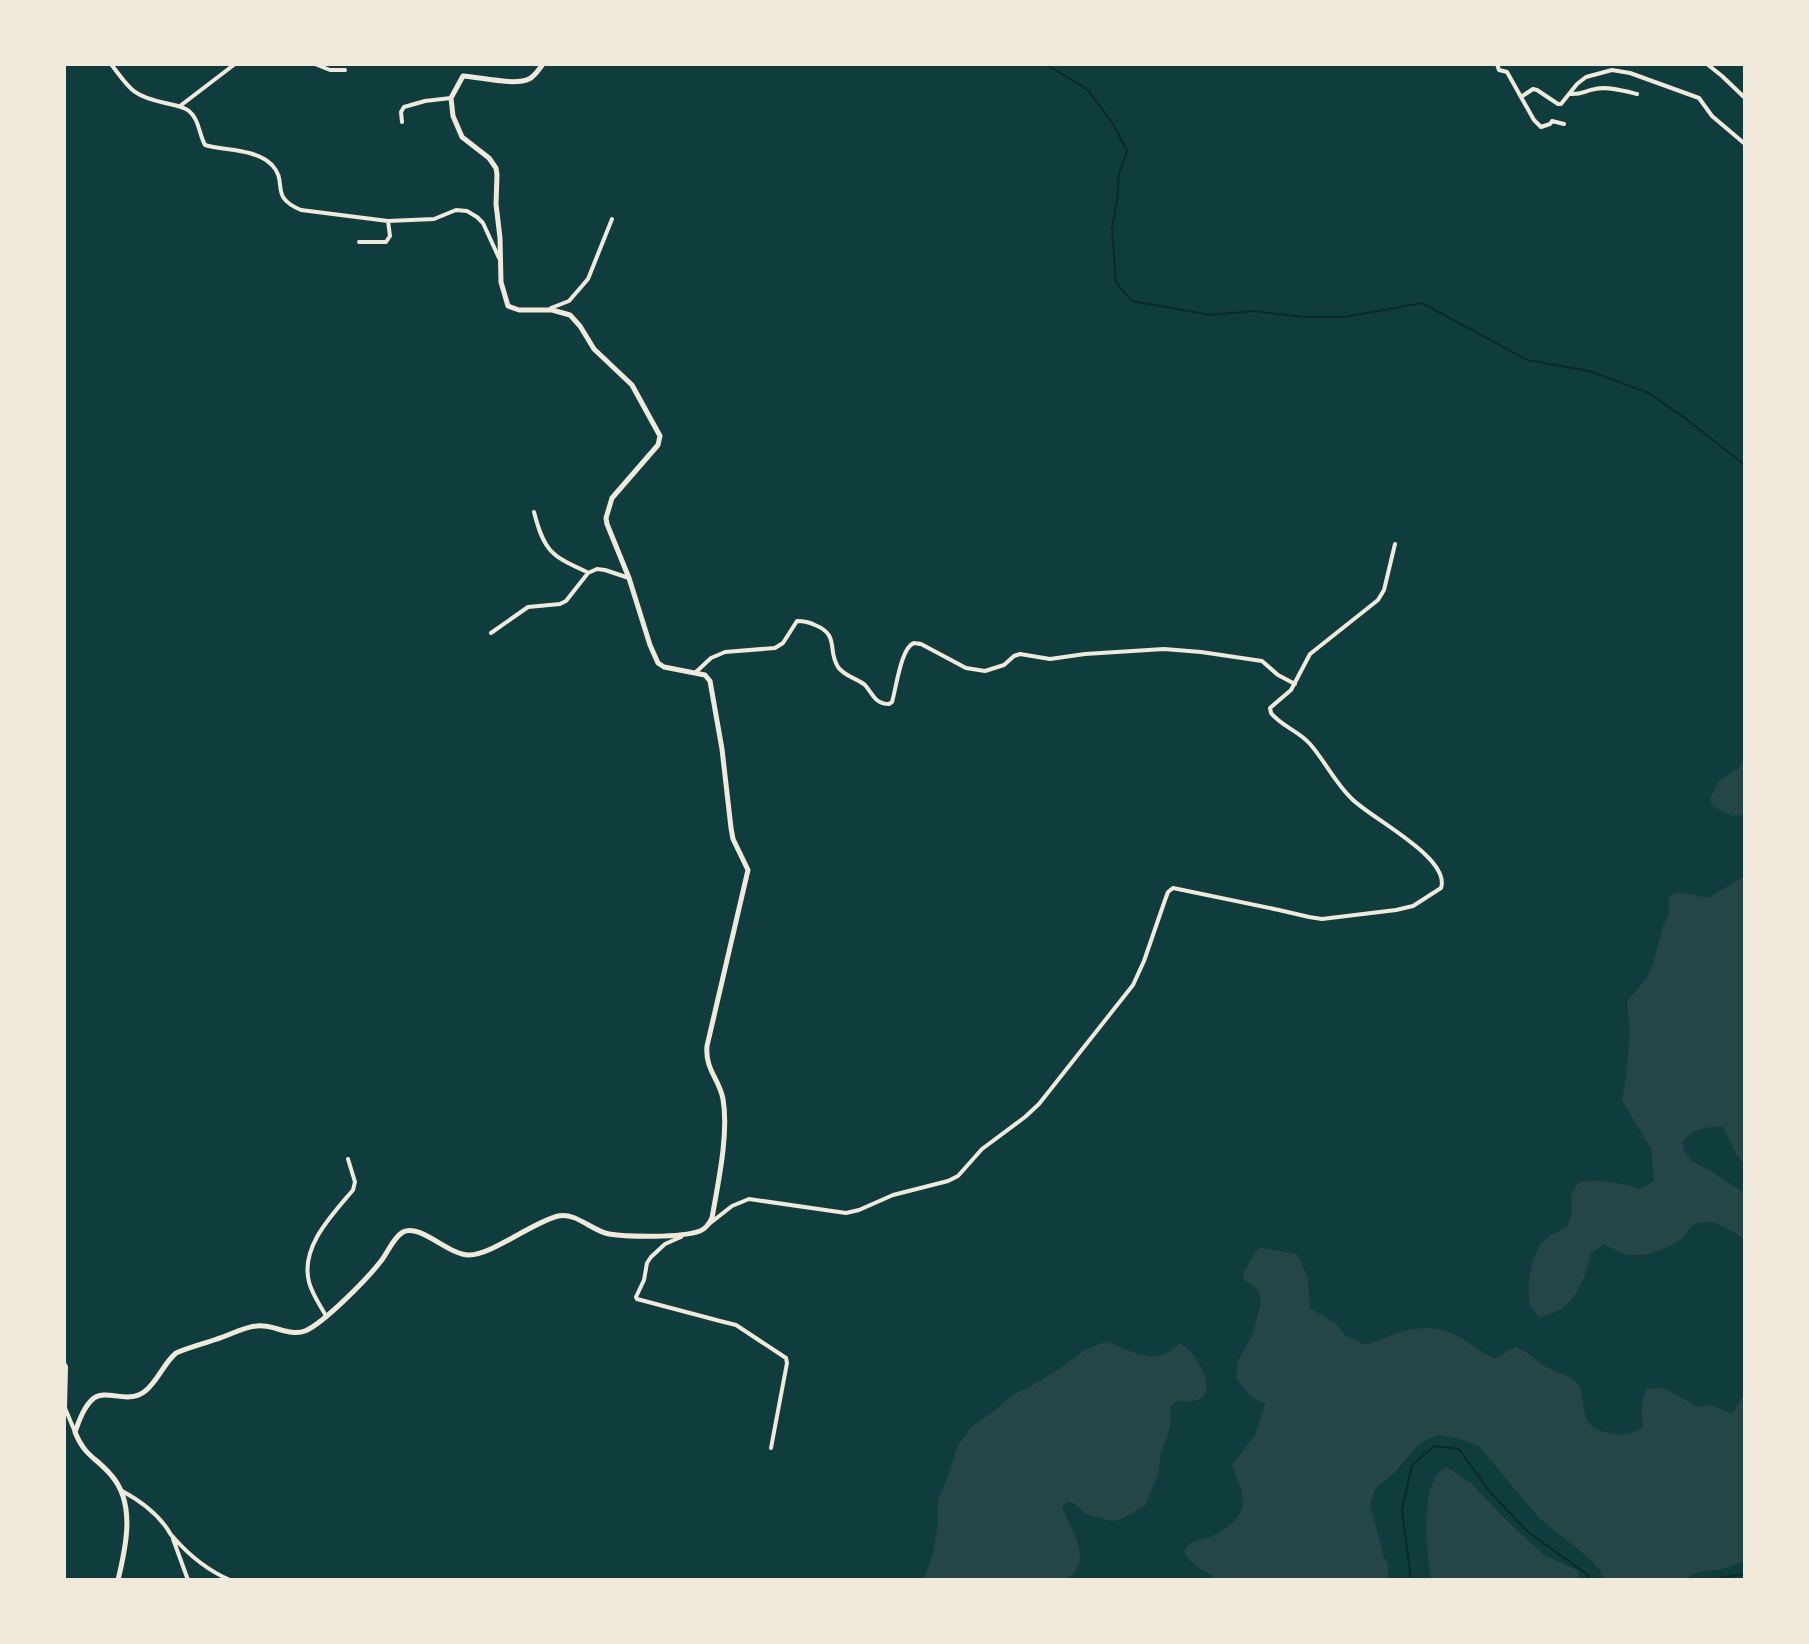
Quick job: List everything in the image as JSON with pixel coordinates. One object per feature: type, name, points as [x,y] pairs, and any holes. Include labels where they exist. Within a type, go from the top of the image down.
[{"type":"street","points":[[111,64],[125,84],[139,95],[188,110],[207,146],[252,154],[272,165],[279,179],[283,200],[290,206],[388,221],[434,219],[456,210],[467,211],[483,223],[500,260]]},
{"type":"street","points":[[179,106],[235,64]]},
{"type":"street","points":[[315,64],[330,70],[345,70]]},
{"type":"street","points":[[543,64],[527,80],[463,76],[451,98],[453,116],[460,134],[489,158],[496,168],[501,282],[508,306],[519,310],[565,313],[577,322],[594,349],[632,385],[659,433],[658,445],[609,504],[607,524],[658,663],[705,675],[710,681],[733,839],[748,870],[707,1046],[707,1061],[722,1094],[725,1116],[712,1218],[707,1226]]},
{"type":"street","points":[[1497,64],[1499,70],[1507,72],[1541,127],[1552,121],[1564,124]]},
{"type":"street","points":[[1707,64],[1745,98]]},
{"type":"street","points":[[1521,97],[1533,89],[1558,104],[1581,80],[1592,74],[1612,70],[1630,73],[1699,98],[1712,116],[1745,144]]},
{"type":"street","points":[[1569,94],[1584,94],[1599,88],[1637,94]]},
{"type":"street","points":[[402,122],[402,109],[406,106],[451,98]]},
{"type":"street","points":[[546,310],[569,301],[588,279],[612,219]]},
{"type":"street","points":[[359,242],[386,242],[390,236],[388,221]]},
{"type":"street","points":[[534,512],[545,546],[555,556],[588,573]]},
{"type":"street","points":[[75,1432],[92,1399],[139,1395],[176,1353],[257,1326],[300,1332],[313,1326],[376,1266],[395,1239],[405,1231],[417,1231],[453,1252],[472,1255],[559,1216],[568,1216],[609,1234],[687,1234],[700,1231],[732,1206],[749,1199],[846,1213],[893,1195],[948,1181],[958,1176],[982,1149],[1039,1104],[1115,1009],[1139,973],[1168,892],[1173,888],[1322,919],[1413,906],[1441,888],[1443,880],[1439,871],[1423,851],[1352,799],[1310,744],[1271,713],[1270,708],[1291,690],[1310,654],[1378,600],[1384,590],[1395,544]]},
{"type":"street","points":[[491,633],[528,607],[566,601],[588,573],[597,569],[629,578]]},
{"type":"street","points":[[696,672],[711,658],[725,652],[775,648],[783,643],[797,621],[803,621],[830,634],[839,668],[865,686],[883,704],[892,702],[904,656],[914,643],[966,668],[985,671],[1004,665],[1020,654],[1050,659],[1151,650],[1201,652],[1262,661],[1295,684]]},
{"type":"street","points":[[326,1316],[309,1282],[308,1256],[317,1236],[353,1190],[355,1182],[348,1159]]},
{"type":"street","points":[[687,1234],[665,1244],[651,1257],[636,1297],[732,1323],[786,1358],[771,1448]]},
{"type":"street","points":[[64,1363],[65,1408],[84,1451],[109,1472],[120,1490],[127,1518],[118,1580]]},
{"type":"street","points":[[120,1490],[138,1499],[166,1526],[188,1580]]},
{"type":"street","points":[[172,1537],[202,1564],[230,1580]]},
{"type":"shaded area","points":[[1745,756],[1745,815],[1732,816],[1712,806],[1710,798],[1719,781],[1739,768]]},
{"type":"shaded area","points":[[1745,876],[1745,1164],[1737,1156],[1723,1127],[1696,1131],[1683,1141],[1683,1149],[1692,1161],[1745,1194],[1745,1240],[1720,1225],[1700,1222],[1693,1225],[1683,1238],[1652,1253],[1630,1255],[1604,1245],[1591,1253],[1585,1275],[1569,1302],[1551,1314],[1539,1317],[1529,1300],[1532,1265],[1541,1244],[1568,1226],[1572,1211],[1571,1195],[1579,1182],[1610,1182],[1640,1189],[1654,1181],[1651,1149],[1622,1100],[1630,1033],[1627,1001],[1647,978],[1653,964],[1669,913],[1669,896],[1677,892],[1708,898]]},
{"type":"shaded area","points":[[1259,1247],[1297,1254],[1308,1278],[1310,1308],[1336,1324],[1346,1336],[1366,1345],[1403,1332],[1432,1328],[1455,1335],[1494,1359],[1515,1347],[1576,1382],[1581,1389],[1584,1411],[1590,1425],[1608,1433],[1626,1434],[1643,1427],[1642,1403],[1647,1389],[1668,1390],[1697,1407],[1711,1405],[1732,1414],[1745,1393],[1745,1561],[1696,1573],[1685,1580],[1603,1580],[1590,1559],[1539,1518],[1479,1446],[1437,1435],[1420,1443],[1375,1489],[1370,1505],[1388,1564],[1388,1580],[1214,1580],[1212,1575],[1192,1563],[1184,1551],[1192,1542],[1210,1537],[1227,1527],[1240,1513],[1242,1505],[1241,1490],[1232,1465],[1255,1435],[1265,1404],[1251,1397],[1236,1378],[1238,1361],[1253,1333],[1261,1302],[1256,1288],[1243,1279],[1244,1271]]},
{"type":"shaded area","points":[[1107,1341],[1150,1356],[1166,1353],[1181,1343],[1195,1357],[1205,1378],[1205,1394],[1201,1398],[1176,1401],[1170,1407],[1171,1423],[1161,1452],[1158,1475],[1145,1506],[1112,1521],[1086,1514],[1068,1502],[1062,1507],[1080,1555],[1079,1564],[1065,1580],[924,1580],[933,1554],[938,1499],[957,1447],[971,1427],[1012,1395],[1058,1370],[1085,1350]]},
{"type":"shaded area","points":[[1446,1467],[1471,1483],[1544,1555],[1579,1571],[1578,1580],[1431,1580],[1426,1519],[1428,1502],[1437,1475]]},
{"type":"waterway","points":[[1046,64],[1088,90],[1113,124],[1127,151],[1119,174],[1112,228],[1116,283],[1132,301],[1210,315],[1254,311],[1304,317],[1345,317],[1422,303],[1527,360],[1589,371],[1649,393],[1745,465]]},
{"type":"waterway","points":[[1411,1580],[1402,1510],[1412,1465],[1434,1446],[1459,1449],[1489,1491],[1528,1532],[1588,1575],[1588,1580]]},
{"type":"waterway","points":[[1708,1580],[1745,1574]]}]
